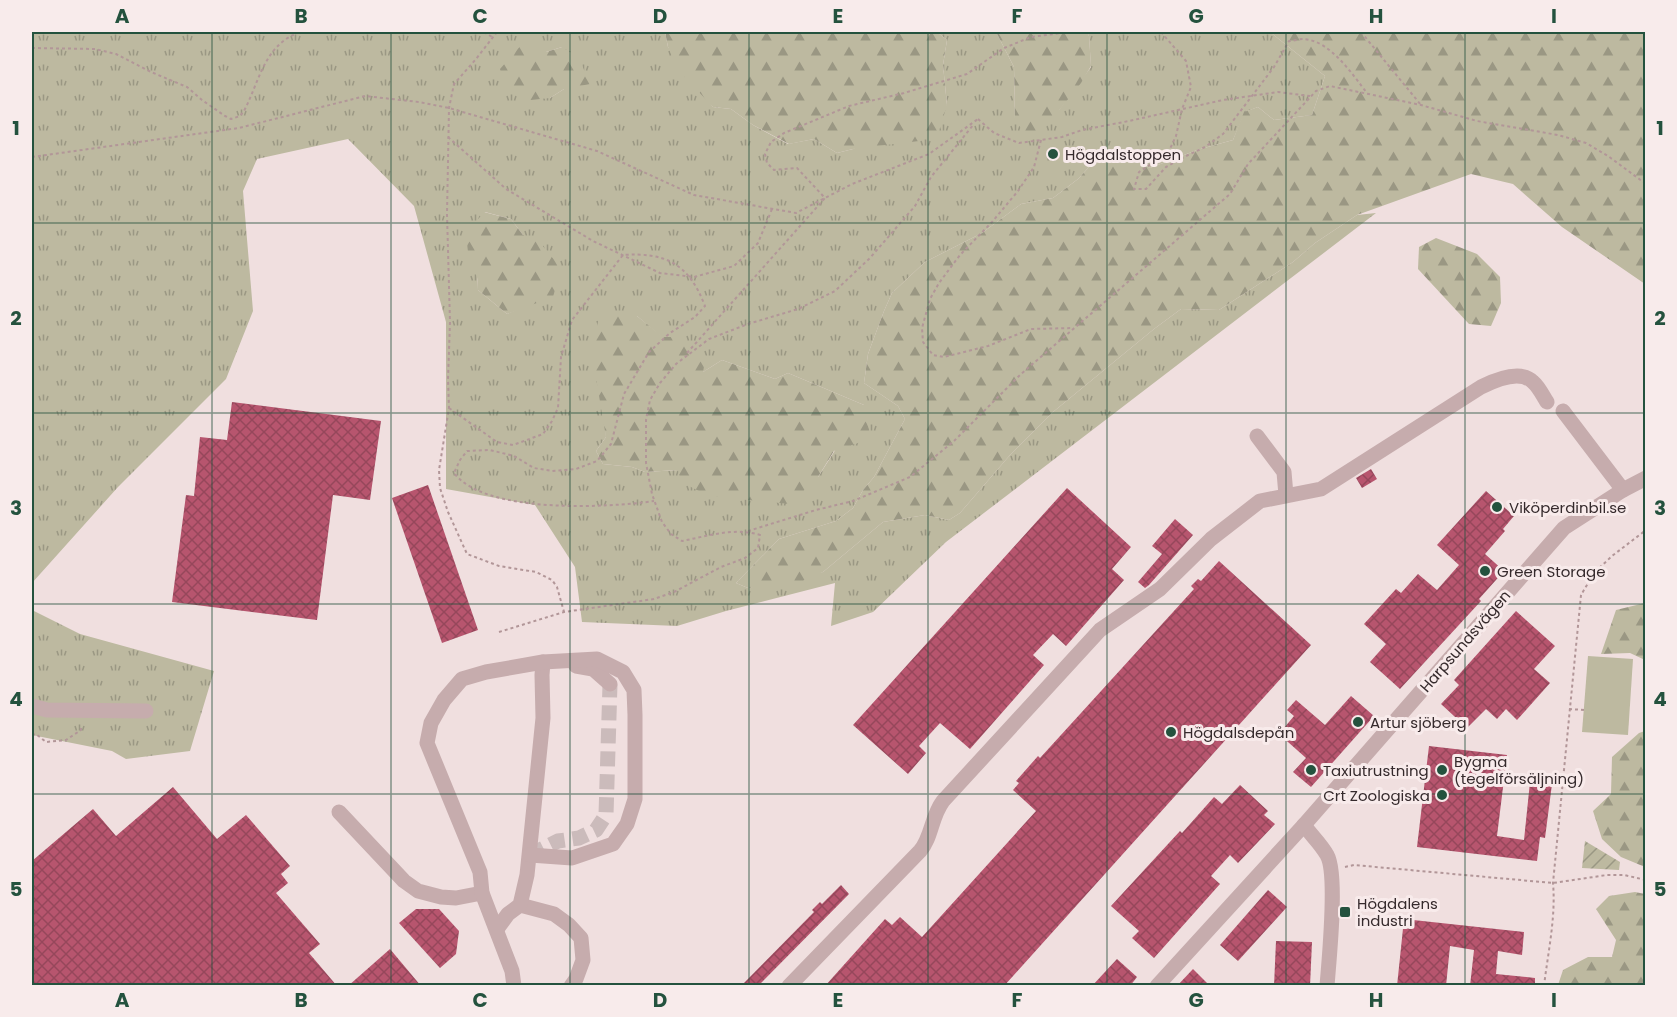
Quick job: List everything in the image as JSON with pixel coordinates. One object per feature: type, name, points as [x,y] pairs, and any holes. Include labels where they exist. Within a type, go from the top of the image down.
[{"type":"street","points":[[789,986],[925,846],[934,816],[943,801],[1100,630],[1160,589],[1210,539],[1260,501],[1321,489],[1481,387],[1498,379],[1517,376],[1527,378],[1534,382],[1547,402]]},
{"type":"street","points":[[1563,411],[1623,490]]},
{"type":"street","points":[[1257,435],[1284,472],[1286,495]]},
{"type":"street","name":"Harpsundsvägen","points":[[1157,986],[1304,825],[1564,528],[1646,478]]},
{"type":"street","points":[[514,986],[512,971],[482,893],[480,872],[427,743],[431,723],[444,700],[462,679],[486,672],[543,662],[597,659],[623,672],[634,690],[635,799],[627,824],[613,844],[572,858],[530,855]]},
{"type":"street","points":[[543,662],[593,669],[610,684]]},
{"type":"street","points":[[497,929],[508,914],[520,905],[527,875],[543,718],[543,662]]},
{"type":"street","points":[[32,706],[47,710],[146,711]]},
{"type":"street","points":[[339,812],[404,881],[418,891],[456,898],[482,893]]},
{"type":"street","points":[[1304,825],[1328,856],[1331,872],[1332,903],[1327,986]]},
{"type":"street","points":[[520,905],[554,914],[581,938],[583,960],[571,986]]},
{"type":"path","points":[[32,48],[95,49],[116,54],[187,87],[231,119],[244,111],[264,62],[273,50],[283,40],[300,32]]},
{"type":"path","points":[[484,32],[492,38]]},
{"type":"path","points":[[497,32],[454,84],[449,108],[447,214],[450,322],[449,408],[439,470],[440,488],[467,554],[500,566],[536,572],[552,580],[557,587],[564,612]]},
{"type":"path","points":[[825,198],[797,168],[774,170],[767,163],[765,154],[771,142],[784,133],[849,106],[968,74],[1004,48],[1031,37],[1069,32]]},
{"type":"path","points":[[1161,32],[1186,61],[1191,87],[1182,109],[1176,136],[1168,153],[1139,172],[1134,189],[1146,189],[1166,167],[1206,147],[1223,134],[1274,67],[1289,41],[1303,39],[1317,42],[1342,60],[1367,93]]},
{"type":"path","points":[[1361,32],[1421,105]]},
{"type":"path","points":[[825,198],[660,383],[650,400],[646,420],[646,463],[654,501],[662,522],[671,534],[682,541],[733,531],[748,531],[853,501],[909,477],[954,441],[1021,374],[1073,328],[1230,194],[1248,164],[1316,91],[1330,86],[1421,105],[1476,121],[1558,135],[1586,143],[1646,184]]},
{"type":"path","points":[[978,120],[994,133],[1019,143],[1062,137],[1083,129],[1252,95],[1278,92],[1310,96]]},
{"type":"path","points":[[32,158],[239,128],[365,96],[449,108],[597,151],[694,195],[796,213],[852,183],[929,154],[978,120]]},
{"type":"path","points":[[681,360],[709,339],[798,309],[835,291],[870,258],[915,206],[931,177],[978,120]]},
{"type":"path","points":[[448,137],[506,189],[593,241],[660,273],[694,277],[734,266],[758,243],[772,209]]},
{"type":"path","points":[[1041,140],[1034,167],[1018,191],[960,255],[939,283],[930,299],[922,328],[923,342],[933,355],[944,357],[988,346],[1031,328],[1073,328]]},
{"type":"path","points":[[449,408],[497,442],[513,445],[543,434],[558,408],[561,357],[572,320],[623,255],[644,254],[669,261],[679,266],[688,276],[700,293],[705,306],[695,317],[670,333],[649,352],[624,394],[611,444],[597,461],[576,469],[552,471],[534,468],[514,456],[490,450],[467,451],[454,473],[459,480],[479,492],[515,501],[585,506],[654,501]]},
{"type":"path","points":[[1544,986],[1581,595],[1594,573],[1646,530]]},
{"type":"path","points":[[499,632],[564,612],[654,599],[674,592],[721,567],[745,558],[758,548],[760,535],[748,531]]},
{"type":"path","points":[[32,735],[36,734],[46,742],[66,740],[81,730],[83,710]]},
{"type":"path","points":[[1569,710],[1584,710]]},
{"type":"path","points":[[1331,872],[1354,865],[1553,883],[1624,874],[1646,880]]},
{"type":"green space","points":[[32,32],[665,32],[668,47],[713,107],[731,109],[753,125],[788,144],[814,139],[837,153],[853,149],[947,105],[943,65],[947,40],[937,32],[996,32],[1014,67],[1015,119],[1059,110],[1091,67],[1087,32],[1270,32],[1325,76],[1312,115],[1274,120],[1258,107],[1245,112],[1233,140],[1197,150],[1150,168],[1118,151],[1102,153],[1078,179],[1053,198],[1021,204],[982,233],[925,262],[892,293],[868,354],[864,383],[898,406],[905,419],[874,477],[863,490],[853,508],[836,521],[779,539],[736,583],[748,588],[823,572],[883,522],[925,515],[949,520],[960,513],[1010,455],[1053,412],[1181,309],[1219,310],[1293,262],[1315,243],[1357,215],[1376,213],[946,542],[873,612],[831,626],[835,583],[677,626],[582,622],[575,567],[535,505],[446,489],[446,322],[414,206],[348,139],[257,159],[243,191],[253,311],[226,379],[118,487],[32,583]],"holes":[[[562,47],[564,89],[550,98],[546,52]],[[485,212],[511,219],[523,235],[523,307],[507,314],[478,290],[476,223]],[[599,316],[637,316],[703,372],[722,360],[775,379],[788,373],[864,405],[818,477],[678,470],[645,472],[632,467],[603,464],[596,451],[606,437]]]},
{"type":"green space","points":[[665,32],[937,32],[947,40],[943,65],[947,105],[939,131],[919,141],[837,153],[814,139],[789,144],[753,125],[731,109],[713,107],[680,72],[668,47]]},
{"type":"green space","points":[[996,32],[1033,32],[1035,34],[1037,32],[1087,32],[1089,36],[1091,66],[1081,83],[1041,133],[1025,135],[1015,119],[1014,67]]},
{"type":"green space","points":[[1270,32],[1645,32],[1645,284],[1562,227],[1513,184],[1471,174],[1357,215],[1315,243],[1293,262],[1219,310],[1181,309],[1053,412],[1010,455],[960,513],[949,520],[925,515],[883,522],[823,572],[792,585],[748,588],[736,583],[779,539],[836,521],[853,508],[863,490],[874,477],[905,419],[898,406],[864,383],[868,354],[892,293],[925,262],[982,233],[1021,204],[1053,198],[1078,179],[1102,153],[1118,151],[1150,168],[1197,150],[1233,140],[1244,112],[1258,107],[1274,120],[1312,115],[1325,76]]},
{"type":"green space","points":[[524,42],[546,52],[562,47],[579,58],[590,84],[564,89],[550,98],[521,101],[503,81],[500,69]]},
{"type":"green space","points":[[484,212],[511,219],[523,235],[537,239],[561,268],[553,297],[507,314],[478,290],[478,280],[468,252],[466,234]]},
{"type":"green space","points":[[1436,238],[1477,254],[1500,277],[1501,303],[1491,326],[1469,324],[1418,269],[1419,247]]},
{"type":"green space","points":[[599,316],[637,316],[663,337],[675,337],[706,356],[703,372],[722,360],[775,379],[788,373],[864,405],[870,439],[834,451],[818,477],[790,504],[709,496],[681,482],[678,470],[645,472],[632,467],[603,464],[596,451],[606,437],[596,378],[595,339]]},
{"type":"green space","points":[[1645,603],[1645,660],[1630,653],[1601,654],[1616,610]]},
{"type":"green space","points":[[32,610],[80,634],[214,671],[190,751],[126,759],[112,751],[32,735]]},
{"type":"green space","points":[[1588,656],[1633,659],[1628,735],[1582,732]]},
{"type":"green space","points":[[1646,731],[1645,867],[1621,857],[1602,839],[1593,811],[1611,794],[1612,757],[1639,733]]},
{"type":"green space","points":[[1585,841],[1620,862],[1619,870],[1582,868]]},
{"type":"green space","points":[[1635,892],[1645,894],[1645,985],[1558,985],[1563,970],[1588,957],[1612,957],[1616,940],[1596,909],[1609,896]]},
{"type":"building","points":[[232,402],[381,421],[370,500],[333,495],[317,620],[172,602],[186,495],[194,496],[200,437],[227,440]]},
{"type":"building","points":[[1371,469],[1377,479],[1362,488],[1356,478]]},
{"type":"building","points":[[428,485],[478,630],[442,643],[392,498]]},
{"type":"building","points":[[1067,488],[1131,547],[1112,569],[1124,580],[1066,646],[1053,634],[1033,655],[1044,665],[970,749],[940,723],[919,746],[926,753],[908,774],[853,725]]},
{"type":"building","points":[[1486,491],[1514,516],[1503,529],[1505,531],[1485,554],[1504,571],[1479,599],[1481,601],[1400,689],[1370,662],[1386,644],[1364,624],[1396,589],[1401,593],[1418,574],[1437,590],[1459,565],[1437,545]]},
{"type":"building","points":[[1175,519],[1193,535],[1145,588],[1138,582],[1162,554],[1152,546]]},
{"type":"building","name":"Högdalsdepån","points":[[1219,561],[1311,645],[1004,986],[825,986],[885,919],[892,925],[900,917],[922,937],[1036,811],[1013,790],[1019,783],[1016,781],[1038,756],[1040,758],[1194,589],[1191,586],[1198,579],[1201,581]]},
{"type":"building","points":[[1516,611],[1555,646],[1534,669],[1550,683],[1517,720],[1506,709],[1497,719],[1486,709],[1467,728],[1441,704],[1459,685],[1454,680]]},
{"type":"building","points":[[1351,696],[1374,716],[1311,787],[1293,772],[1306,758],[1279,734],[1294,716],[1287,710],[1296,700],[1325,725]]},
{"type":"building","points":[[1429,746],[1507,755],[1497,836],[1524,840],[1530,782],[1552,784],[1545,838],[1540,837],[1537,861],[1417,847]]},
{"type":"building","points":[[1240,785],[1268,811],[1264,815],[1275,824],[1238,863],[1230,855],[1211,876],[1220,884],[1154,958],[1132,938],[1139,931],[1111,906],[1214,797],[1222,804]]},
{"type":"building","points":[[173,787],[217,839],[246,815],[290,866],[281,874],[288,883],[276,893],[320,944],[309,953],[337,986],[32,986],[32,861],[93,809],[116,836]]},
{"type":"building","points":[[841,885],[849,894],[758,986],[741,986],[814,912],[812,910],[820,902],[822,904]]},
{"type":"building","points":[[1268,890],[1287,907],[1238,961],[1220,945]]},
{"type":"building","points":[[416,909],[439,909],[459,931],[456,954],[440,968],[399,923]]},
{"type":"building","points":[[1404,919],[1524,932],[1522,955],[1498,951],[1496,974],[1535,978],[1535,986],[1470,986],[1474,950],[1450,946],[1446,986],[1397,986]]},
{"type":"building","points":[[1276,941],[1312,942],[1310,986],[1274,986]]},
{"type":"building","points":[[390,949],[421,986],[348,986]]},
{"type":"building","points":[[1117,959],[1137,977],[1130,986],[1092,986]]},
{"type":"building","points":[[1193,969],[1210,986],[1177,986]]},
{"type":"tunnel","points":[[530,855],[558,841],[579,838],[596,830],[606,815],[610,684]]},
{"type":"place","name":"Högdalstoppen","points":[[1053,154]]},
{"type":"place","name":"Viköperdinbil.se","points":[[1497,507]]},
{"type":"place","name":"Green Storage","points":[[1485,571]]},
{"type":"place","name":"Artur sjöberg","points":[[1358,722]]},
{"type":"place","name":"Högdalsdepån","points":[[1171,732]]},
{"type":"place","name":"Taxiutrustning","points":[[1311,770]]},
{"type":"place","name":"Bygma (tegelförsäljning)","points":[[1442,770]]},
{"type":"place","name":"Crt Zoologiska","points":[[1442,795]]},
{"type":"place","name":"Högdalens industri","points":[[1345,912]]}]
